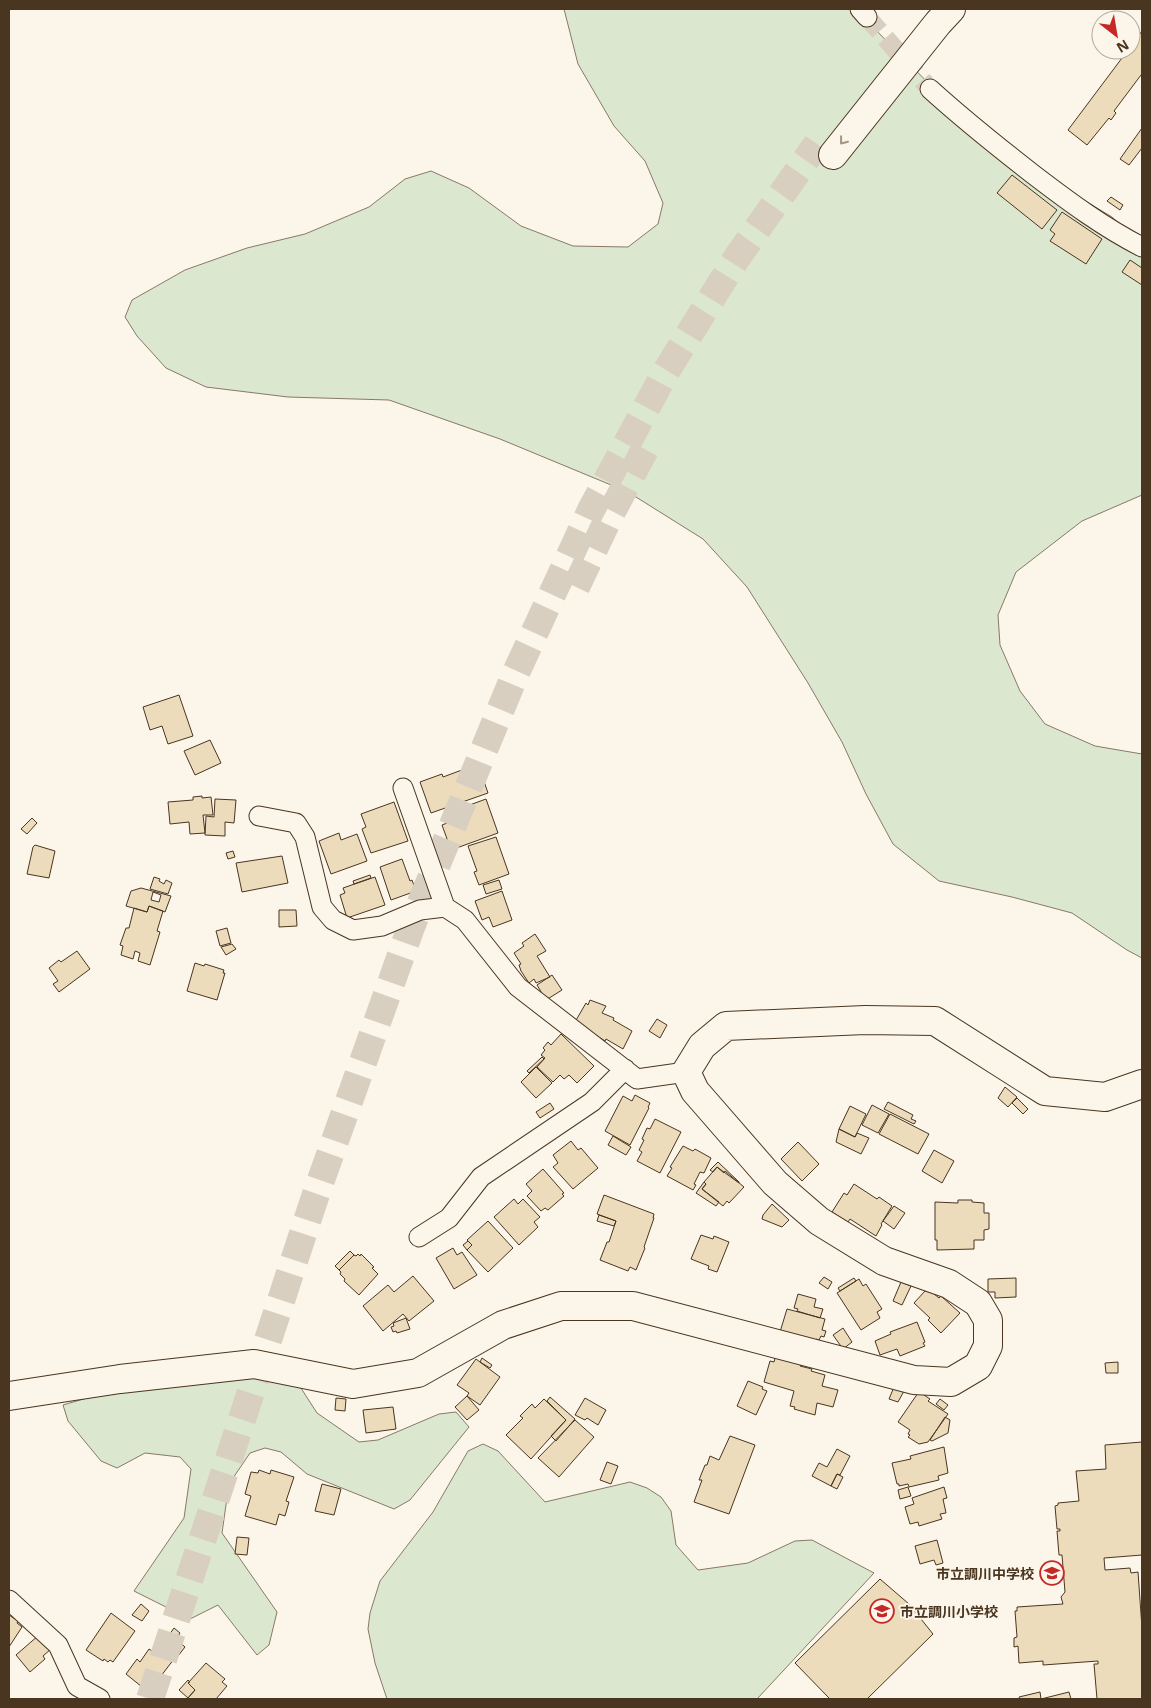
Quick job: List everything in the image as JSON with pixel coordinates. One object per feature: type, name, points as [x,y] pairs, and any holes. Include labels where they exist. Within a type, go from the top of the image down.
[{"type":"main road","points":[[932,9],[825,149],[951,9]]},
{"type":"main road","points":[[9,1396],[120,1379],[254,1364],[353,1384],[418,1373],[503,1325],[561,1306],[633,1306],[914,1380],[951,1382],[978,1366],[988,1346],[988,1320],[978,1303],[949,1284],[884,1261],[819,1221],[775,1183],[695,1091],[686,1072],[702,1046],[726,1026],[865,1020],[935,1021],[1045,1091],[1105,1096],[1142,1084]]},
{"type":"street","points":[[930,89],[1003,152],[1072,204],[1142,247]]},
{"type":"street","points":[[403,788],[445,907]]},
{"type":"street","points":[[259,816],[296,822],[305,837],[322,907],[333,920],[353,930],[382,926],[420,910],[445,907],[466,920],[518,987],[637,1079],[686,1072]]},
{"type":"street","points":[[419,1237],[448,1218],[481,1177],[592,1102],[625,1069]]},
{"type":"street","points":[[9,1600],[58,1645],[78,1686],[100,1699]]},
{"type":"green space","points":[[564,9],[855,9],[953,108],[1032,169],[1112,217],[1142,244],[1142,495],[1082,521],[1016,572],[998,615],[1000,645],[1020,691],[1045,724],[1095,746],[1142,754],[1142,958],[1072,913],[1012,897],[939,881],[893,844],[866,794],[842,742],[808,683],[747,587],[703,539],[628,492],[500,439],[389,400],[288,397],[206,387],[166,368],[137,336],[125,317],[132,300],[185,270],[247,248],[305,234],[369,207],[405,179],[431,171],[469,188],[521,226],[573,246],[628,247],[658,224],[663,203],[645,161],[614,126],[578,64]]},
{"type":"green space","points":[[200,1365],[299,1385],[317,1413],[359,1442],[378,1440],[439,1414],[456,1412],[469,1427],[410,1500],[394,1509],[307,1474],[281,1452],[265,1448],[250,1453],[229,1484],[222,1533],[277,1612],[269,1645],[257,1655],[218,1605],[190,1619],[134,1591],[184,1518],[191,1469],[180,1457],[145,1453],[117,1468],[101,1461],[68,1421],[63,1405]]},
{"type":"green space","points":[[483,1444],[498,1451],[545,1502],[630,1482],[647,1488],[661,1497],[671,1511],[676,1545],[698,1570],[748,1563],[795,1541],[812,1540],[874,1573],[757,1699],[387,1699],[375,1663],[368,1629],[370,1613],[380,1581],[433,1512],[468,1451]]},
{"type":"building","points":[[1142,31],[1142,76],[1114,111],[1116,113],[1111,120],[1109,118],[1087,145],[1068,130],[1120,60],[1141,60]]},
{"type":"building","points":[[1142,128],[1142,148],[1129,165],[1120,159]]},
{"type":"building","points":[[1012,175],[1057,210],[1042,229],[997,193]]},
{"type":"building","points":[[1111,197],[1123,205],[1120,210],[1107,201]]},
{"type":"building","points":[[1062,212],[1102,239],[1086,264],[1050,241],[1055,234],[1050,230]]},
{"type":"building","points":[[1130,260],[1142,268],[1142,285],[1122,272]]},
{"type":"building","points":[[179,695],[193,736],[168,744],[162,726],[150,730],[143,707]]},
{"type":"building","points":[[210,740],[221,763],[195,775],[184,751]]},
{"type":"building","points":[[478,764],[488,793],[431,813],[420,782],[442,774],[443,777]]},
{"type":"building","points":[[202,796],[202,798],[211,797],[213,815],[203,815],[205,833],[190,834],[189,822],[170,824],[168,802],[193,800],[193,797]]},
{"type":"building","points":[[215,799],[236,800],[234,823],[225,822],[225,836],[205,835],[206,816],[214,817]]},
{"type":"building","points":[[486,799],[498,833],[451,850],[442,825],[470,814],[467,806]]},
{"type":"building","points":[[394,802],[408,841],[371,853],[362,829],[366,827],[361,814]]},
{"type":"building","points":[[32,818],[37,823],[27,834],[21,829]]},
{"type":"building","points":[[339,833],[341,840],[357,834],[367,861],[331,874],[319,841]]},
{"type":"building","points":[[496,837],[509,874],[479,885],[474,872],[477,871],[468,846]]},
{"type":"building","points":[[35,845],[55,851],[49,878],[27,874]]},
{"type":"building","points":[[233,851],[235,857],[228,859],[226,853]]},
{"type":"building","points":[[282,856],[288,883],[242,892],[236,863]]},
{"type":"building","points":[[402,859],[416,891],[391,900],[380,867]]},
{"type":"building","points":[[370,875],[371,878],[354,884],[353,881]]},
{"type":"building","points":[[154,877],[160,879],[159,881],[164,884],[166,880],[172,883],[168,894],[150,889]]},
{"type":"building","points":[[375,877],[385,905],[347,918],[340,895],[345,893],[343,888]]},
{"type":"building","points":[[499,880],[502,889],[486,894],[483,885]]},
{"type":"building","points":[[141,888],[171,896],[165,912],[149,906],[147,912],[126,906],[131,891]],"holes":[[[153,892],[161,895],[159,902],[151,900]]]},
{"type":"building","points":[[502,891],[512,920],[493,927],[489,917],[482,920],[475,901]]},
{"type":"building","points":[[149,906],[163,911],[157,931],[160,932],[150,965],[138,961],[140,953],[135,951],[133,959],[121,955],[123,946],[120,945],[126,928],[129,928],[134,908],[147,912]]},
{"type":"building","points":[[279,910],[296,910],[297,926],[279,927]]},
{"type":"building","points":[[227,928],[231,943],[220,946],[216,931]]},
{"type":"building","points":[[535,934],[546,951],[537,956],[550,977],[536,983],[534,979],[529,983],[521,971],[519,965],[521,964],[514,953],[524,946],[522,943]]},
{"type":"building","points":[[232,944],[236,949],[226,955],[221,947]]},
{"type":"building","points":[[77,951],[90,969],[59,992],[53,984],[58,981],[49,968],[59,960],[61,962]]},
{"type":"building","points":[[195,963],[224,970],[223,973],[225,973],[217,1000],[187,991]]},
{"type":"building","points":[[552,975],[562,990],[546,1000],[537,985]]},
{"type":"building","points":[[590,1000],[606,1006],[602,1013],[614,1018],[613,1020],[632,1031],[623,1049],[606,1039],[605,1041],[575,1022],[586,1003],[588,1005]]},
{"type":"building","points":[[657,1019],[667,1025],[660,1038],[649,1031]]},
{"type":"building","points":[[561,1034],[594,1066],[577,1083],[569,1075],[564,1079],[560,1075],[553,1082],[537,1067],[545,1058],[541,1055],[545,1050],[543,1048],[548,1042],[551,1045]]},
{"type":"building","points":[[542,1057],[544,1059],[529,1073],[527,1071]]},
{"type":"building","points":[[536,1067],[552,1083],[536,1098],[521,1082]]},
{"type":"building","points":[[1005,1087],[1017,1097],[1008,1107],[998,1098]]},
{"type":"building","points":[[635,1095],[650,1103],[630,1145],[605,1131],[623,1096],[632,1101]]},
{"type":"building","points":[[1017,1098],[1028,1109],[1023,1114],[1012,1103]]},
{"type":"building","points":[[888,1102],[913,1115],[911,1119],[916,1121],[914,1124],[884,1109]]},
{"type":"building","points":[[550,1103],[554,1109],[540,1118],[536,1112]]},
{"type":"building","points":[[872,1105],[889,1114],[878,1133],[862,1125]]},
{"type":"building","points":[[850,1106],[866,1114],[855,1137],[839,1129]]},
{"type":"building","points":[[890,1114],[929,1134],[918,1154],[879,1134]]},
{"type":"building","points":[[655,1119],[681,1132],[660,1173],[637,1161],[642,1152],[639,1150],[644,1140],[642,1139],[647,1128],[650,1129]]},
{"type":"building","points":[[839,1129],[855,1137],[857,1133],[869,1138],[861,1154],[836,1142]]},
{"type":"building","points":[[613,1136],[631,1147],[626,1155],[608,1145]]},
{"type":"building","points":[[571,1141],[578,1150],[581,1148],[598,1168],[573,1189],[553,1167],[558,1163],[553,1155]]},
{"type":"building","points":[[798,1142],[819,1164],[802,1181],[781,1159]]},
{"type":"building","points":[[683,1146],[693,1151],[695,1149],[711,1158],[704,1173],[700,1172],[693,1190],[667,1176],[672,1168],[670,1167]]},
{"type":"building","points":[[934,1150],[954,1161],[942,1183],[922,1171]]},
{"type":"building","points":[[718,1162],[739,1183],[717,1167],[713,1172],[710,1170]]},
{"type":"building","points":[[717,1167],[724,1173],[725,1171],[744,1187],[729,1203],[727,1201],[723,1206],[702,1189],[706,1184],[704,1182]]},
{"type":"building","points":[[543,1169],[564,1193],[562,1194],[564,1196],[548,1210],[545,1208],[541,1211],[527,1196],[532,1191],[526,1184]]},
{"type":"building","points":[[704,1182],[706,1184],[702,1189],[719,1202],[716,1206],[696,1193]]},
{"type":"building","points":[[854,1184],[892,1206],[876,1236],[850,1219],[848,1222],[832,1212],[844,1193],[847,1195]]},
{"type":"building","points":[[604,1195],[654,1214],[645,1248],[636,1270],[630,1267],[628,1271],[600,1260],[616,1221],[597,1214]]},
{"type":"building","points":[[514,1199],[518,1204],[523,1199],[540,1217],[534,1222],[538,1227],[519,1245],[494,1217]]},
{"type":"building","points":[[958,1200],[972,1200],[972,1202],[984,1203],[984,1213],[989,1213],[989,1229],[984,1230],[984,1240],[974,1240],[974,1249],[937,1250],[937,1240],[935,1240],[935,1202],[958,1203]]},
{"type":"building","points":[[772,1204],[789,1220],[782,1227],[762,1219]]},
{"type":"building","points":[[894,1206],[905,1213],[894,1229],[883,1221]]},
{"type":"building","points":[[599,1215],[616,1221],[614,1226],[597,1221]]},
{"type":"building","points":[[488,1221],[513,1248],[488,1272],[467,1250],[472,1245],[467,1240]]},
{"type":"building","points":[[701,1235],[713,1239],[714,1236],[729,1242],[717,1272],[708,1269],[709,1266],[691,1259]]},
{"type":"building","points":[[468,1241],[472,1245],[467,1250],[463,1245]]},
{"type":"building","points":[[453,1248],[457,1255],[462,1252],[477,1275],[454,1289],[436,1258]]},
{"type":"building","points":[[350,1251],[354,1255],[339,1270],[335,1266]]},
{"type":"building","points":[[358,1254],[360,1256],[361,1254],[374,1267],[372,1268],[378,1274],[359,1295],[344,1281],[345,1279],[339,1270],[354,1255]]},
{"type":"building","points":[[413,1276],[434,1301],[409,1321],[403,1314],[383,1331],[363,1306],[388,1285],[394,1292]]},
{"type":"building","points":[[824,1277],[832,1282],[828,1289],[819,1283]]},
{"type":"building","points":[[854,1278],[856,1281],[840,1291],[838,1288]]},
{"type":"building","points":[[1016,1278],[1016,1297],[995,1298],[995,1292],[988,1292],[988,1279]]},
{"type":"building","points":[[859,1279],[863,1286],[866,1284],[882,1309],[877,1312],[880,1318],[861,1330],[837,1293]]},
{"type":"building","points":[[901,1282],[911,1286],[902,1305],[893,1301]]},
{"type":"building","points":[[929,1290],[939,1298],[941,1296],[960,1313],[941,1333],[928,1320],[930,1318],[914,1303],[925,1291]]},
{"type":"building","points":[[798,1294],[816,1299],[814,1307],[823,1309],[820,1318],[797,1311],[798,1309],[794,1308]]},
{"type":"building","points":[[787,1309],[825,1319],[822,1330],[826,1331],[824,1337],[821,1336],[819,1340],[816,1339],[815,1341],[780,1332]]},
{"type":"building","points":[[406,1318],[410,1329],[397,1333],[396,1331],[393,1332],[391,1327],[394,1326],[393,1323]]},
{"type":"building","points":[[917,1322],[925,1346],[900,1356],[897,1349],[880,1355],[875,1341],[891,1334],[890,1332]]},
{"type":"building","points":[[843,1328],[852,1342],[843,1349],[833,1335]]},
{"type":"building","points":[[482,1358],[492,1365],[490,1368],[480,1362]]},
{"type":"building","points":[[775,1358],[801,1364],[800,1366],[825,1375],[822,1386],[838,1390],[833,1407],[817,1403],[815,1415],[790,1406],[794,1391],[764,1382],[770,1361],[774,1362]]},
{"type":"building","points":[[476,1359],[500,1377],[480,1405],[467,1396],[469,1393],[457,1385]]},
{"type":"building","points":[[1118,1362],[1118,1373],[1106,1373],[1105,1363]]},
{"type":"building","points":[[748,1381],[763,1387],[762,1389],[767,1391],[756,1415],[737,1406]]},
{"type":"building","points":[[894,1387],[904,1391],[898,1402],[889,1399]]},
{"type":"building","points":[[918,1393],[930,1399],[928,1401],[948,1414],[928,1442],[919,1444],[908,1437],[910,1430],[898,1422]]},
{"type":"building","points":[[467,1396],[479,1410],[467,1420],[455,1407]]},
{"type":"building","points":[[550,1397],[575,1419],[556,1441],[551,1436],[566,1420],[547,1401]]},
{"type":"building","points":[[336,1398],[346,1399],[345,1411],[335,1410]]},
{"type":"building","points":[[585,1398],[606,1410],[598,1425],[587,1418],[585,1420],[575,1415]]},
{"type":"building","points":[[544,1399],[566,1420],[531,1459],[506,1435],[523,1418],[520,1416],[532,1404],[535,1408]]},
{"type":"building","points":[[940,1399],[948,1405],[944,1410],[936,1404]]},
{"type":"building","points":[[393,1407],[396,1429],[366,1433],[363,1410]]},
{"type":"building","points":[[945,1417],[950,1420],[948,1433],[932,1441],[930,1440]]},
{"type":"building","points":[[575,1420],[594,1437],[559,1477],[538,1458]]},
{"type":"building","points":[[730,1436],[755,1445],[729,1514],[694,1502],[705,1465],[707,1465],[710,1456],[719,1460]]},
{"type":"building","points":[[1142,1442],[1142,1555],[1104,1558],[1105,1570],[1130,1568],[1131,1573],[1138,1572],[1142,1628],[1142,1699],[1097,1699],[1094,1664],[1098,1664],[1098,1661],[1043,1665],[1043,1661],[1019,1663],[1018,1646],[1014,1647],[1014,1638],[1017,1637],[1015,1611],[1017,1611],[1017,1607],[1063,1604],[1061,1597],[1065,1592],[1062,1555],[1059,1555],[1057,1531],[1060,1531],[1060,1529],[1057,1529],[1055,1506],[1058,1503],[1079,1501],[1076,1471],[1106,1469],[1105,1445]]},
{"type":"building","points":[[944,1447],[948,1473],[938,1476],[939,1480],[909,1487],[908,1484],[899,1486],[897,1484],[892,1463],[911,1459],[910,1456]]},
{"type":"building","points":[[837,1449],[850,1456],[840,1475],[837,1474],[831,1486],[812,1476],[819,1463],[827,1467]]},
{"type":"building","points":[[607,1462],[618,1466],[611,1484],[600,1480]]},
{"type":"building","points":[[259,1470],[270,1474],[271,1470],[294,1477],[286,1501],[289,1502],[285,1516],[279,1514],[276,1525],[245,1516],[251,1496],[245,1494],[251,1472],[258,1473]]},
{"type":"building","points":[[837,1474],[843,1477],[837,1489],[831,1486]]},
{"type":"building","points":[[322,1484],[341,1489],[334,1515],[315,1511]]},
{"type":"building","points":[[908,1487],[911,1496],[900,1499],[898,1490]]},
{"type":"building","points":[[944,1487],[947,1498],[943,1499],[946,1513],[940,1514],[942,1519],[919,1526],[918,1522],[910,1524],[905,1507],[914,1504],[912,1498]]},
{"type":"building","points":[[237,1537],[249,1538],[247,1555],[235,1554]]},
{"type":"building","points":[[937,1540],[943,1563],[936,1565],[934,1560],[920,1564],[915,1546]]},
{"type":"building","name":"市立調川小学校","points":[[880,1579],[909,1604],[933,1634],[867,1699],[828,1699],[795,1663]]},
{"type":"building","points":[[141,1604],[149,1611],[142,1621],[132,1615]]},
{"type":"building","points":[[111,1613],[135,1631],[113,1662],[110,1660],[108,1662],[104,1659],[103,1661],[86,1650]]},
{"type":"building","points":[[9,1615],[18,1621],[17,1623],[22,1627],[9,1647]]},
{"type":"building","points":[[174,1628],[180,1633],[176,1639],[185,1647],[178,1656],[162,1645]]},
{"type":"building","points":[[39,1635],[51,1649],[43,1656],[45,1659],[30,1672],[16,1655]]},
{"type":"building","points":[[154,1648],[158,1651],[160,1648],[174,1659],[151,1689],[149,1688],[147,1691],[126,1674],[137,1659],[140,1662],[149,1649],[152,1651]]},
{"type":"building","points":[[206,1663],[225,1679],[222,1682],[227,1686],[216,1699],[187,1699],[195,1690],[188,1683]]},
{"type":"building","points":[[188,1680],[190,1682],[188,1683],[195,1690],[188,1698],[179,1690]]},
{"type":"building","points":[[1040,1692],[1041,1699],[1020,1699],[1019,1697]]},
{"type":"building","points":[[1069,1692],[1071,1699],[1041,1699]]},
{"type":"tunnel","points":[[867,17],[930,89]]},
{"type":"tunnel","points":[[150,1699],[316,1194],[411,927],[514,677],[591,510],[665,373],[736,259],[817,144]]},
{"type":"tunnel","points":[[576,587],[609,517],[650,440]]},
{"type":"place","name":"市立調川中学校","points":[[1052,1573]]},
{"type":"place","name":"市立調川小学校","points":[[882,1611]]}]
